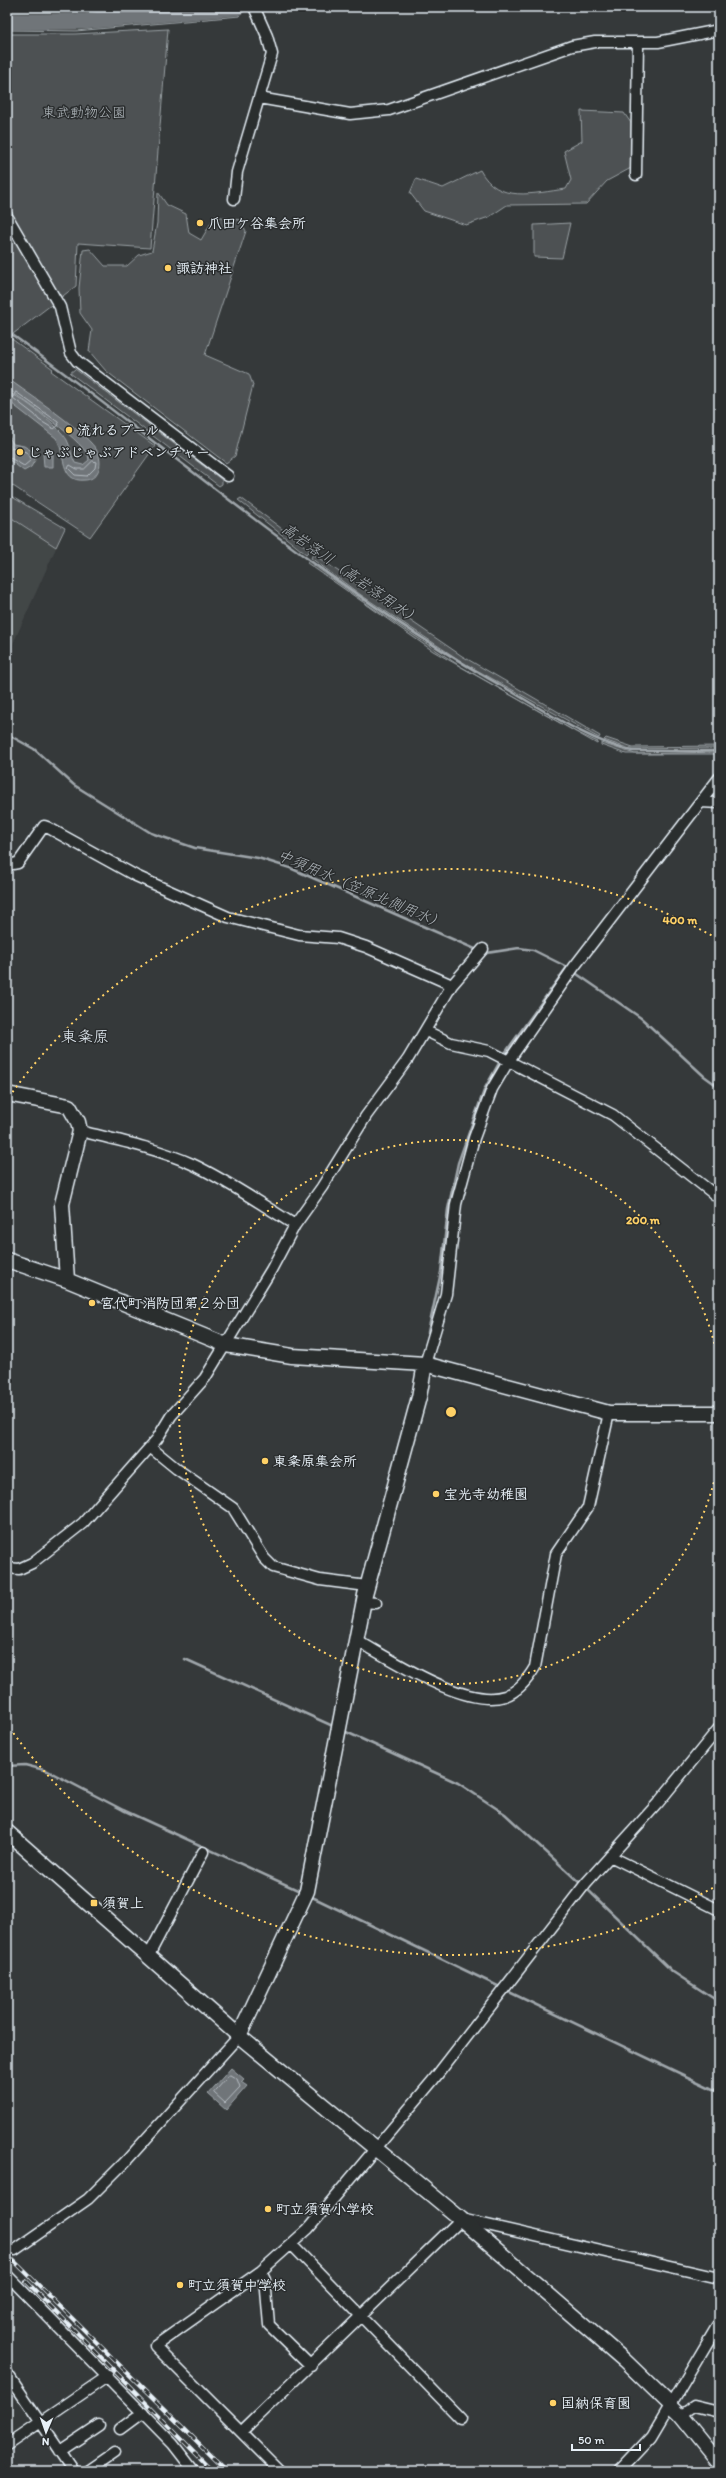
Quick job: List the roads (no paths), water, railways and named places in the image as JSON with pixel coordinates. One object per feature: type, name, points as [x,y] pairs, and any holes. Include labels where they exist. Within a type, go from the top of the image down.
[{"type":"street","points":[[234,199],[237,172],[272,54],[267,36],[255,11]]},
{"type":"street","points":[[259,98],[350,114],[389,110],[572,46],[595,42],[658,42],[719,30]]},
{"type":"street","points":[[636,175],[638,42]]},
{"type":"street","points":[[7,216],[60,306],[71,353],[77,361],[228,476]]},
{"type":"street","points":[[14,2250],[88,2199],[126,2161],[239,2036],[307,1891],[356,1640],[370,1602],[367,1586],[419,1397],[425,1364],[446,1294],[456,1204],[474,1138],[488,1102],[508,1062],[574,967],[719,778]]},
{"type":"street","points":[[701,802],[719,803]]},
{"type":"street","points":[[7,865],[18,863],[44,826],[136,876],[228,917],[299,935],[338,938],[366,947],[452,985]]},
{"type":"street","points":[[7,1568],[19,1569],[32,1563],[83,1523],[150,1447],[171,1416],[205,1378],[226,1345],[295,1225],[426,1031],[452,985],[483,949]]},
{"type":"street","points":[[426,1031],[451,1043],[489,1051],[613,1115],[719,1198]]},
{"type":"street","points":[[7,1094],[69,1106],[78,1122],[80,1131],[62,1204],[66,1280]]},
{"type":"street","points":[[80,1131],[127,1142],[190,1164],[237,1188],[295,1225]]},
{"type":"street","points":[[7,1260],[66,1280],[226,1345],[292,1356],[425,1364],[609,1413],[719,1413]]},
{"type":"street","points":[[356,1640],[458,1694],[490,1697],[505,1696],[528,1680],[535,1667],[556,1554],[588,1507],[609,1413]]},
{"type":"street","points":[[150,1447],[177,1469],[234,1508],[264,1558],[273,1567],[320,1580],[367,1586]]},
{"type":"street","points":[[280,2471],[155,2346],[261,2271],[308,2229],[377,2149],[586,1883],[658,1803],[719,1728]]},
{"type":"street","points":[[7,1832],[239,2036],[461,2218],[624,2360],[681,2415],[719,2462]]},
{"type":"street","points":[[148,1957],[204,1852]]},
{"type":"street","points":[[610,1856],[719,1910]]},
{"type":"street","points":[[461,2218],[719,2278]]},
{"type":"street","points":[[241,2432],[311,2366],[461,2218]]},
{"type":"street","points":[[291,2244],[461,2419]]},
{"type":"street","points":[[261,2271],[265,2279],[269,2325],[311,2366]]},
{"type":"street","points":[[7,2275],[143,2412],[173,2444],[194,2471]]},
{"type":"street","points":[[619,2471],[652,2436],[719,2323]]},
{"type":"street","points":[[7,2373],[74,2471]]},
{"type":"street","points":[[7,2445],[108,2376]]},
{"type":"street","points":[[681,2415],[694,2406],[719,2412]]},
{"type":"street","points":[[120,2429],[143,2412]]},
{"type":"street","points":[[60,2451],[99,2425]]},
{"type":"street","points":[[88,2471],[114,2454]]},
{"type":"water","name":"流れるプール","points":[[7,378],[54,412],[89,440],[96,449],[100,461],[99,470],[94,477],[85,480],[77,480],[71,477],[64,465],[56,438],[7,400],[7,392],[21,399],[49,420],[63,434],[67,440],[75,463],[83,465],[89,460],[86,453],[79,444],[54,422],[7,388]]},
{"type":"water","name":"じゃぶじゃぶアドベンチャー","points":[[7,433],[13,444],[24,446],[32,451],[35,460],[31,467],[24,471],[8,459]]},
{"type":"water","points":[[43,454],[53,454],[53,467],[44,467]]},
{"type":"water","points":[[231,2068],[244,2079],[241,2082],[247,2086],[226,2110],[208,2094]]},
{"type":"waterway","points":[[7,22],[87,21],[238,7]]},
{"type":"waterway","name":"高岩落川（高岩落用水）","points":[[7,331],[252,518],[377,608],[441,650],[552,716],[583,733],[632,751],[719,751]]},
{"type":"waterway","name":"中須用水（笠原北側用水）","points":[[7,734],[34,749],[74,785],[151,833],[195,848],[258,858],[290,868],[475,949]]},
{"type":"waterway","points":[[487,953],[519,948],[533,950],[567,967],[505,1053]]},
{"type":"waterway","name":"中須用水（笠原北側用水）","points":[[577,974],[641,1018],[704,1076],[719,1087]]},
{"type":"waterway","points":[[428,1332],[441,1272],[448,1209],[458,1163],[485,1088],[499,1063]]},
{"type":"waterway","points":[[185,1659],[335,1727]]},
{"type":"waterway","points":[[344,1731],[458,1783],[505,1814],[582,1885]]},
{"type":"waterway","points":[[7,1766],[25,1765],[48,1771],[123,1810],[302,1892]]},
{"type":"waterway","points":[[586,1888],[673,1972],[719,2002]]},
{"type":"waterway","points":[[310,1896],[502,1988]]},
{"type":"waterway","points":[[507,1991],[719,2092]]},
{"type":"railway","points":[[7,2254],[227,2471]]},
{"type":"railway","points":[[26,2281],[213,2471]]},
{"type":"place","name":"爪田ケ谷集会所","points":[[200,223]]},
{"type":"place","name":"諏訪神社","points":[[168,268]]},
{"type":"place","name":"流れるプール","points":[[69,430]]},
{"type":"place","name":"じゃぶじゃぶアドベンチャー","points":[[20,452]]},
{"type":"place","name":"宮代町消防団第２分団","points":[[92,1303]]},
{"type":"place","name":"東粂原集会所","points":[[265,1461]]},
{"type":"place","name":"宝光寺幼稚園","points":[[436,1494]]},
{"type":"place","name":"須賀上","points":[[94,1903]]},
{"type":"place","name":"町立須賀小学校","points":[[268,2209]]},
{"type":"place","name":"町立須賀中学校","points":[[180,2285]]},
{"type":"place","name":"国納保育園","points":[[553,2403]]},
{"type":"district","name":"東粂原","points":[[85,1036]]},
{"type":"park label","name":"東武動物公園","points":[[84,112]]}]
